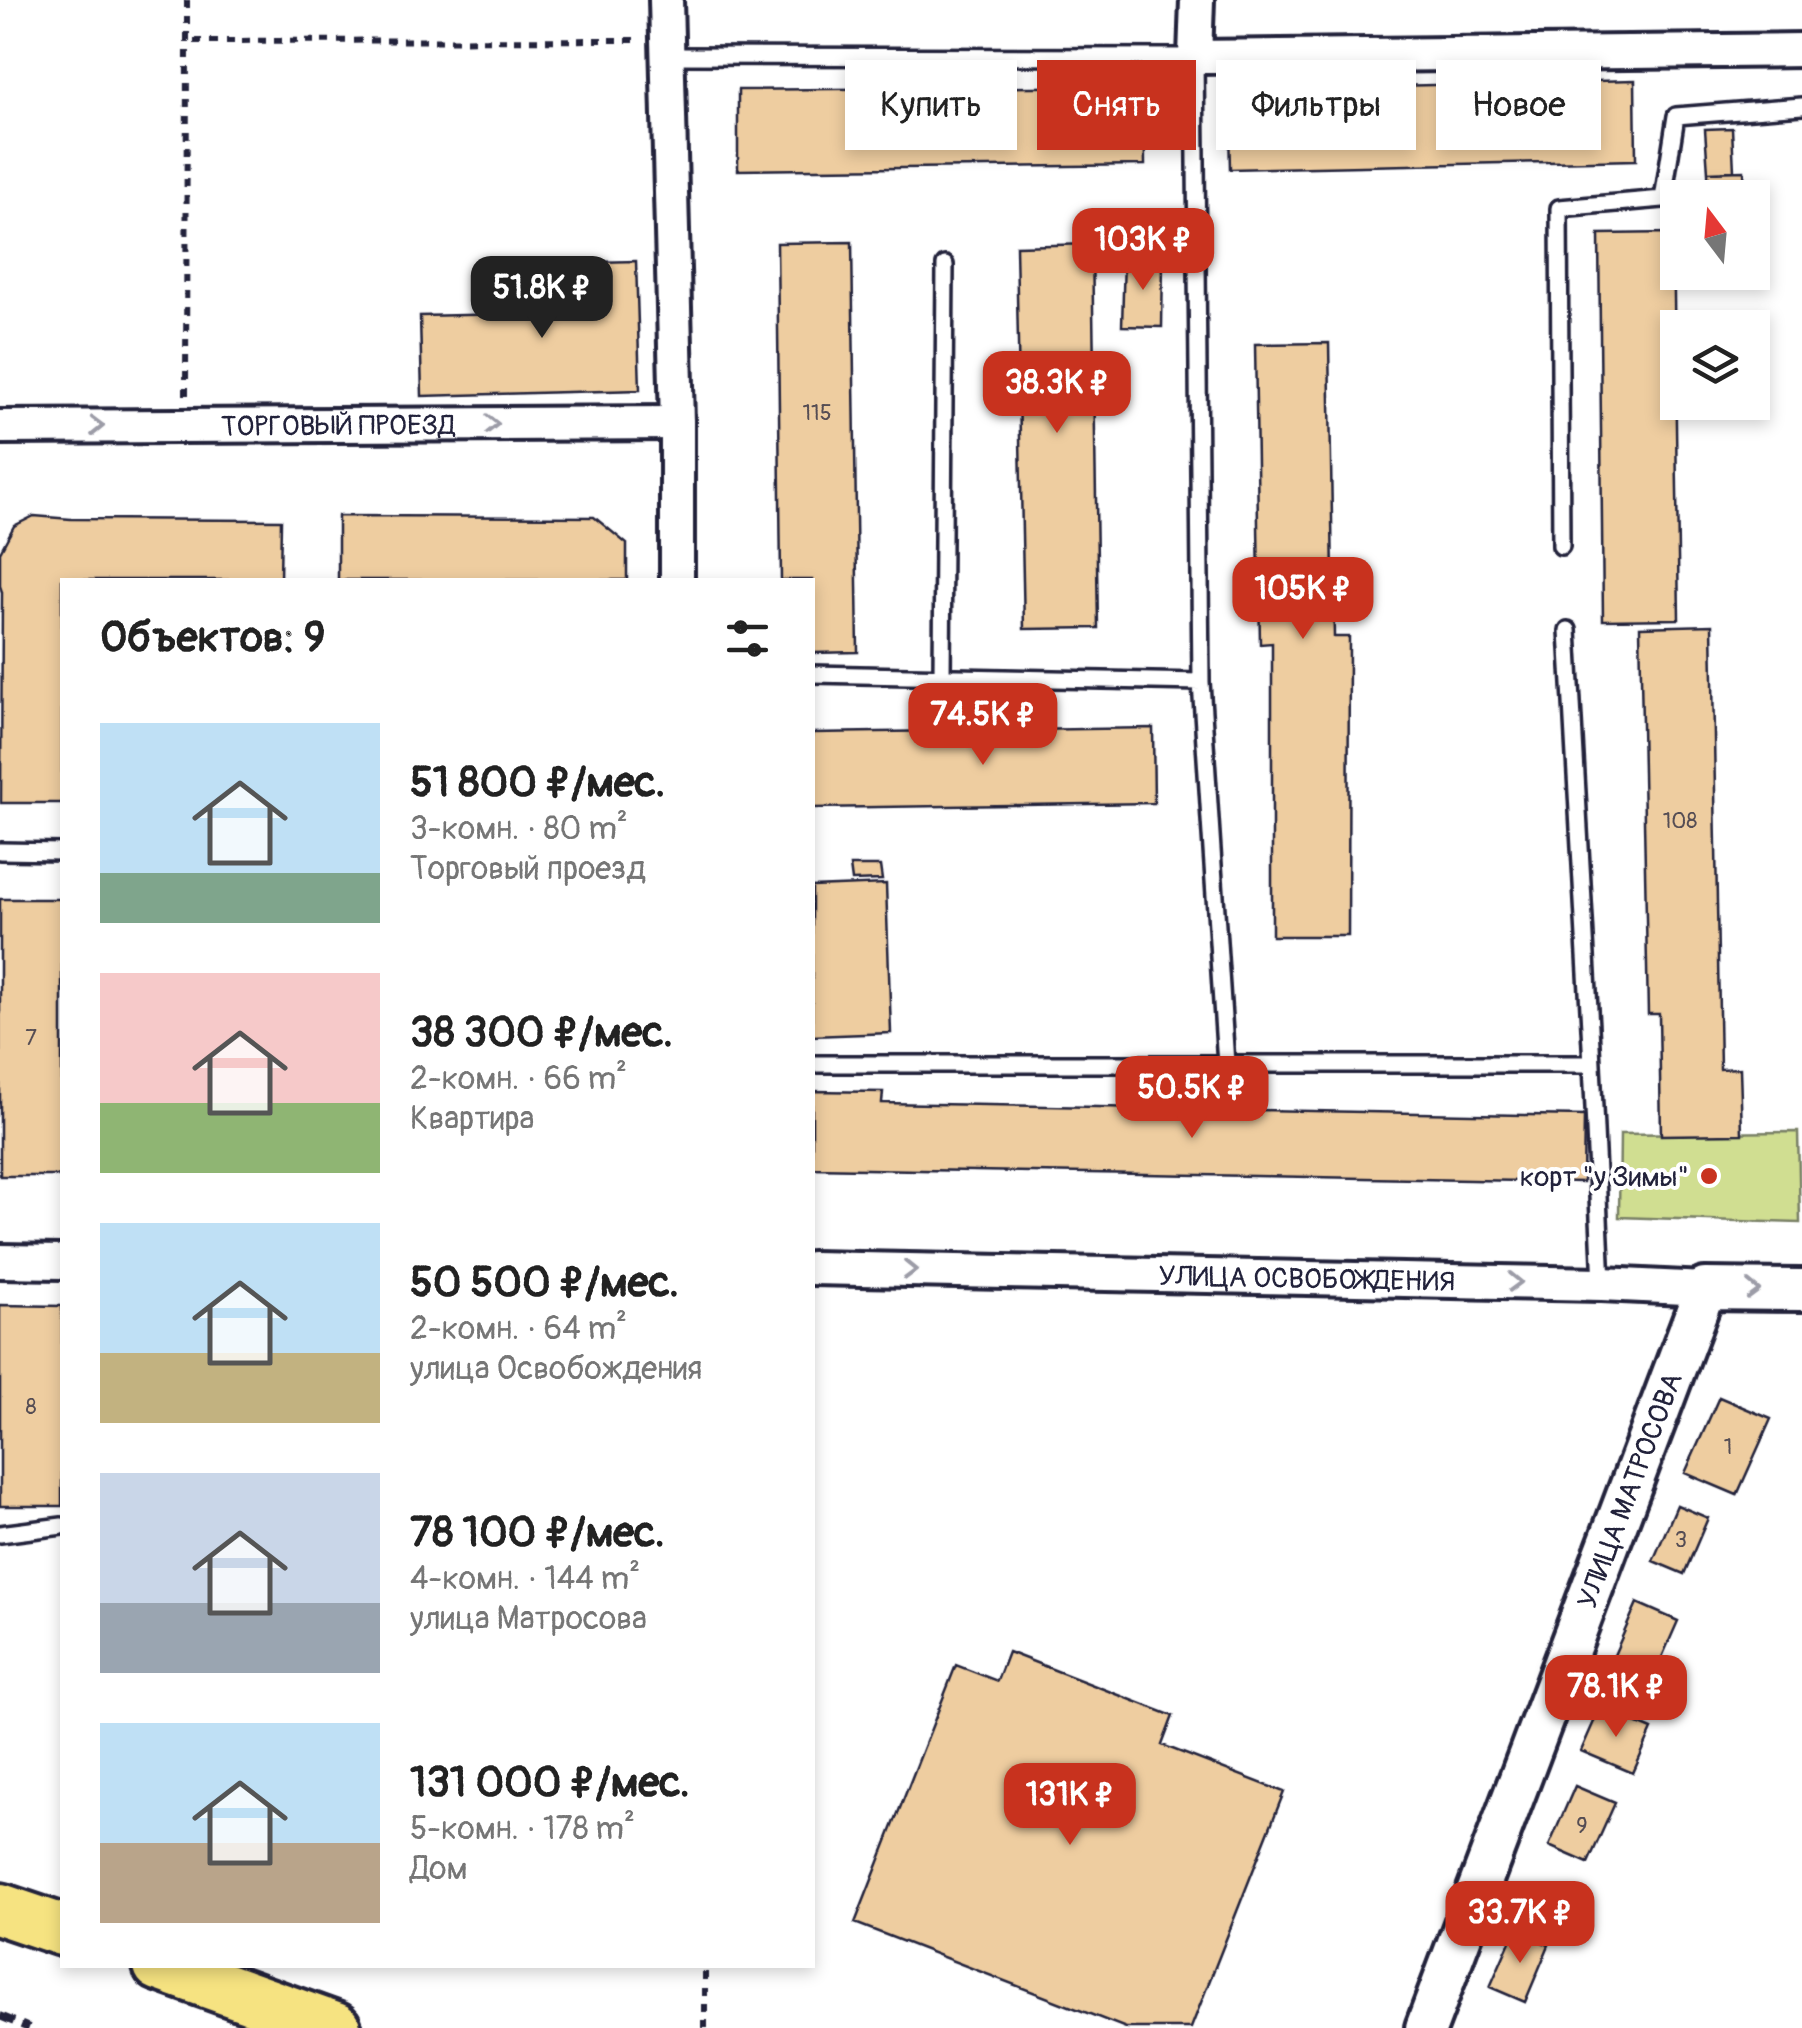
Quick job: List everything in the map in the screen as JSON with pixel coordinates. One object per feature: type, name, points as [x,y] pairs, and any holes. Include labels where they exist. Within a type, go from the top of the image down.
[{"type":"main road","points":[[0,1909],[60,1929]]},
{"type":"main road","points":[[167,1968],[334,2028]]},
{"type":"street","points":[[666,0],[677,578]]},
{"type":"street","points":[[1196,0],[1195,57],[1802,50]]},
{"type":"street","name":"ТОРГОВЫЙ ПРОЕЗД","points":[[0,427],[677,423]]},
{"type":"street","points":[[0,1262],[60,1262]]},
{"type":"street","name":"УЛИЦА ОСВОБОЖДЕНИЯ","points":[[815,1268],[1802,1290]]},
{"type":"street","name":"УЛИЦА МАТРОСОВА","points":[[1426,2028],[1705,1289]]},
{"type":"lane","points":[[666,48],[1195,57],[1201,682],[1226,1064]]},
{"type":"lane","points":[[1560,546],[1559,208],[1663,199],[1676,116],[1802,106]]},
{"type":"lane","points":[[942,677],[945,265]]},
{"type":"lane","points":[[1568,630],[1602,1284]]},
{"type":"lane","points":[[815,674],[1201,682]]},
{"type":"lane","points":[[0,851],[60,852]]},
{"type":"lane","points":[[815,1064],[1592,1064]]},
{"type":"lane","points":[[0,1534],[60,1526]]},
{"type":"path","points":[[186,425],[187,0]]},
{"type":"path","points":[[187,41],[666,48]]},
{"type":"path","points":[[705,1968],[705,2028]]},
{"type":"green space","name":"корт \"у Зимы\"","points":[[1798,1132],[1800,1223],[1619,1217],[1620,1134]]},
{"type":"building","points":[[1635,80],[1636,160],[1230,169],[1230,150],[1416,150],[1416,85],[1436,85],[1436,150],[1601,150],[1601,81]]},
{"type":"building","points":[[1017,87],[1037,87],[1037,150],[1145,150],[1145,165],[738,170],[738,90],[845,89],[845,150],[1017,150]]},
{"type":"building","points":[[1732,128],[1734,171],[1708,172],[1705,129]]},
{"type":"building","points":[[1744,171],[1744,180],[1708,180],[1708,172]]},
{"type":"building","points":[[1660,233],[1660,290],[1674,290],[1674,310],[1660,310],[1660,420],[1676,420],[1679,619],[1603,620],[1599,234]]},
{"type":"building","points":[[852,242],[858,652],[815,653],[815,578],[781,578],[777,243]]},
{"type":"building","points":[[1092,244],[1098,628],[1024,629],[1016,246]]},
{"type":"building","points":[[1124,259],[1163,260],[1162,327],[1122,326]]},
{"type":"building","points":[[636,261],[640,390],[422,396],[420,316],[557,313],[556,263]]},
{"type":"building","points":[[1329,343],[1334,637],[1349,637],[1348,936],[1272,936],[1272,643],[1260,644],[1255,344]]},
{"type":"building","points":[[34,516],[281,520],[280,578],[60,578],[60,803],[1,803],[0,552],[14,526]]},
{"type":"building","points":[[338,516],[594,517],[627,544],[627,578],[338,578]]},
{"type":"building","points":[[1712,625],[1720,1069],[1740,1068],[1742,1134],[1661,1135],[1659,1014],[1648,1014],[1640,627]]},
{"type":"building","points":[[1153,728],[1154,803],[815,808],[815,733]]},
{"type":"building","points":[[850,866],[880,866],[882,880],[852,881]]},
{"type":"building","points":[[886,884],[891,1033],[815,1036],[815,887]]},
{"type":"building","points":[[0,899],[60,899],[60,1176],[0,1176]]},
{"type":"building","points":[[815,1091],[883,1092],[882,1103],[1584,1116],[1583,1182],[815,1168]]},
{"type":"building","points":[[0,1305],[60,1306],[60,1506],[0,1506]]},
{"type":"building","points":[[1719,1397],[1771,1419],[1737,1495],[1685,1473]]},
{"type":"building","points":[[1677,1505],[1708,1518],[1684,1574],[1653,1561]]},
{"type":"building","points":[[1637,1603],[1678,1621],[1652,1680],[1611,1662]]},
{"type":"building","points":[[1008,1652],[1173,1716],[1162,1745],[1284,1792],[1191,2028],[1126,2028],[855,1923],[956,1665],[997,1681]]},
{"type":"building","points":[[1600,1708],[1652,1730],[1633,1773],[1581,1751]]},
{"type":"building","points":[[1575,1786],[1615,1803],[1588,1863],[1549,1846]]},
{"type":"building","points":[[1515,1930],[1549,1945],[1525,2002],[1490,1987]]},
{"type":"railway","points":[[0,2016],[29,2028]]},
{"type":"place","name":"корт \"у Зимы\"","points":[[1709,1176]]}]
